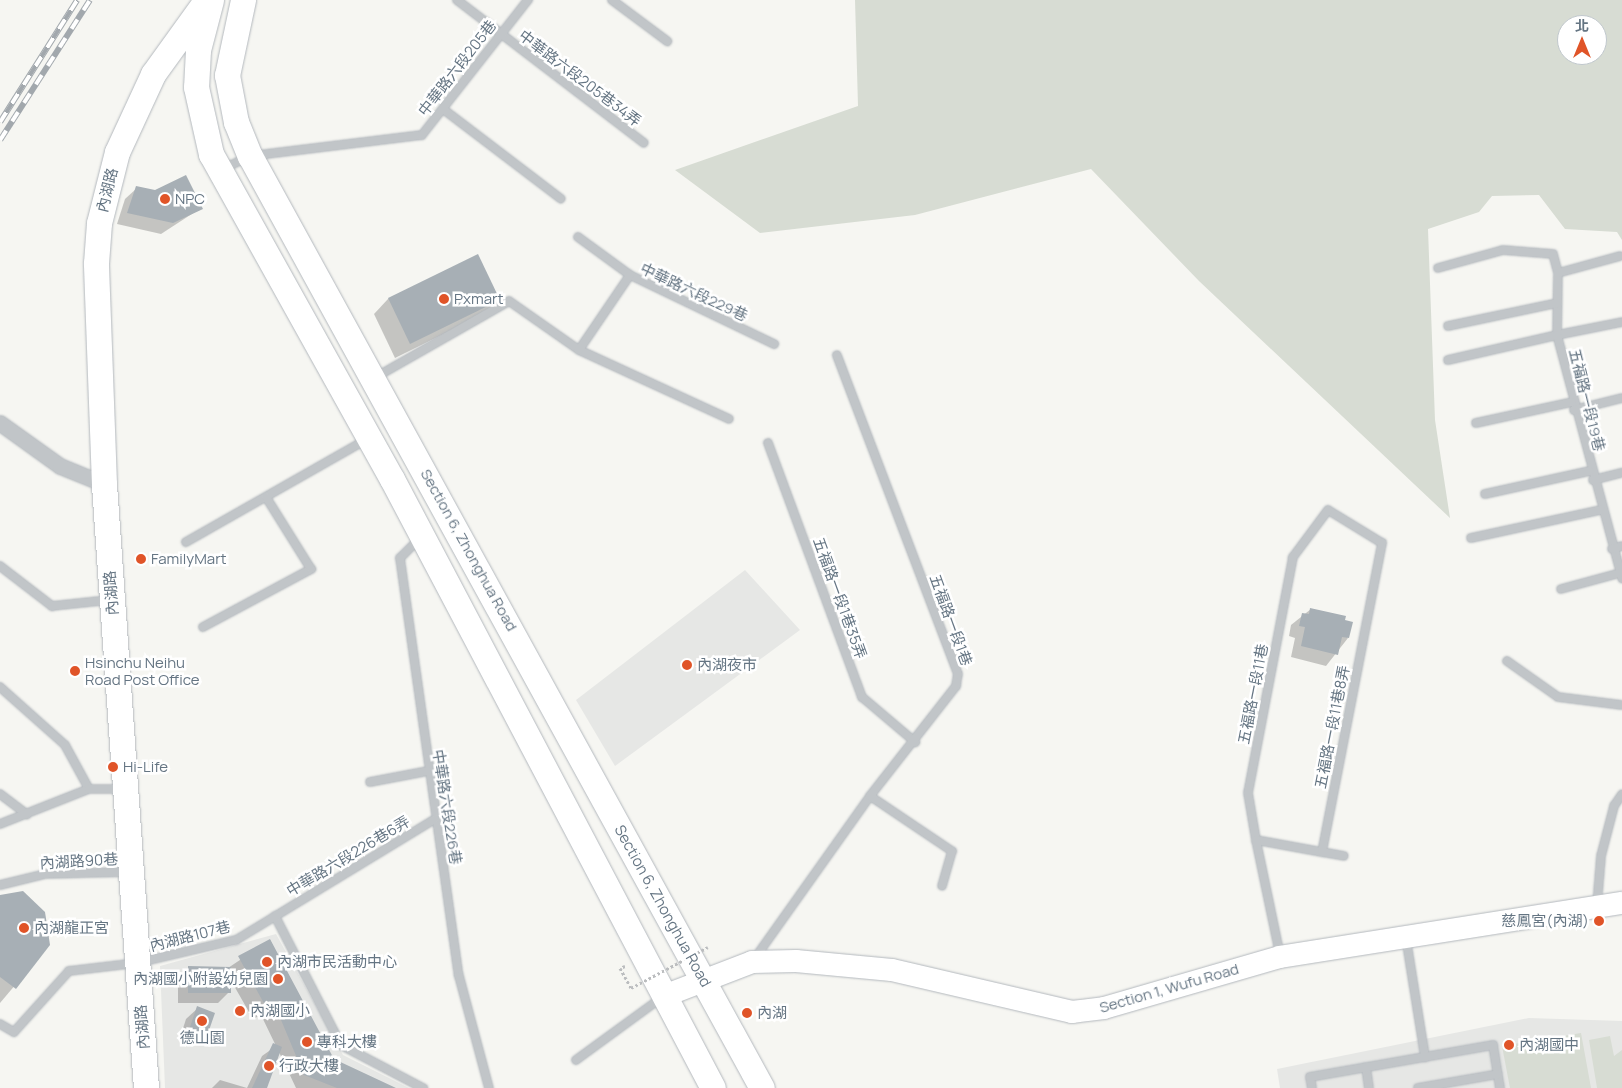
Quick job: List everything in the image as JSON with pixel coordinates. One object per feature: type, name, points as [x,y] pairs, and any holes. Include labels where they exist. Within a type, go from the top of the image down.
[{"type":"main road","name":"內湖路","points":[[146,1088],[104,484],[95,308],[99,223],[117,152],[138,105],[171,45],[207,0]]},
{"type":"main road","points":[[211,0],[198,50],[196,87],[205,135],[219,171],[392,479],[713,1088]]},
{"type":"main road","name":"內湖路","points":[[138,105],[174,64],[198,50],[223,30],[242,2]]},
{"type":"main road","name":"Section 6, Zhonghua Road","points":[[242,2],[227,75],[236,122],[250,156],[423,464],[762,1088]]},
{"type":"main road","name":"Section 1, Wufu Road","points":[[664,996],[702,978],[752,962],[796,960],[892,970],[1072,1012],[1104,1008],[1280,957],[1622,903]]},
{"type":"street","points":[[0,423],[60,466],[104,484]]},
{"type":"street","points":[[392,479],[423,464]]},
{"type":"lane","name":"中華路六段205巷34弄","points":[[457,0],[500,36],[644,143]]},
{"type":"lane","name":"中華路六段205巷","points":[[219,171],[250,156],[422,135],[528,0]]},
{"type":"lane","points":[[612,0],[667,41]]},
{"type":"lane","points":[[443,109],[561,199]]},
{"type":"lane","points":[[578,237],[630,276]]},
{"type":"lane","points":[[1438,268],[1503,250],[1553,254],[1558,273],[1557,335],[1622,322]]},
{"type":"lane","points":[[1558,273],[1620,256]]},
{"type":"lane","name":"中華路六段229巷","points":[[579,350],[630,276],[774,344]]},
{"type":"lane","points":[[374,378],[509,301],[579,350],[729,419]]},
{"type":"lane","points":[[1448,326],[1557,303]]},
{"type":"lane","name":"五福路一段19巷","points":[[1448,360],[1557,335],[1573,406],[1621,576]]},
{"type":"lane","name":"五福路一段1巷","points":[[752,962],[870,796],[950,699],[958,674],[836,355]]},
{"type":"lane","points":[[1476,422],[1622,398]]},
{"type":"lane","points":[[186,542],[369,438]]},
{"type":"lane","name":"五福路一段1巷35弄","points":[[768,443],[862,697],[916,742]]},
{"type":"lane","points":[[1485,494],[1590,470]]},
{"type":"lane","points":[[1593,480],[1622,472]]},
{"type":"lane","points":[[203,627],[311,569],[266,497]]},
{"type":"lane","name":"五福路一段11巷","points":[[1280,957],[1248,793],[1294,557],[1328,510],[1382,543]]},
{"type":"lane","points":[[1471,538],[1601,510]]},
{"type":"lane","name":"中華路六段226巷","points":[[422,536],[400,558],[428,771],[466,1017],[489,1088]]},
{"type":"lane","name":"五福路一段11巷8弄","points":[[1322,852],[1382,543]]},
{"type":"lane","points":[[1612,549],[1622,546]]},
{"type":"lane","points":[[0,566],[52,606],[112,600]]},
{"type":"lane","points":[[1561,589],[1621,576]]},
{"type":"lane","points":[[1507,661],[1558,697],[1622,705]]},
{"type":"lane","points":[[0,687],[65,745],[89,790]]},
{"type":"lane","points":[[370,782],[428,771]]},
{"type":"lane","points":[[0,824],[89,790],[126,789]]},
{"type":"lane","points":[[0,794],[27,814]]},
{"type":"lane","points":[[1597,907],[1601,856],[1614,806],[1622,794]]},
{"type":"lane","points":[[870,796],[952,851],[942,886]]},
{"type":"lane","name":"中華路六段226巷6弄","points":[[276,916],[435,819]]},
{"type":"lane","points":[[1256,840],[1344,856]]},
{"type":"lane","name":"內湖路90巷","points":[[0,885],[46,874],[131,872]]},
{"type":"lane","points":[[276,916],[341,1045],[424,1088]]},
{"type":"lane","name":"內湖路107巷","points":[[0,1024],[14,1032],[69,971],[137,963],[236,940],[276,916]]},
{"type":"lane","points":[[1406,938],[1425,1057]]},
{"type":"lane","points":[[576,1060],[664,996]]},
{"type":"lane","points":[[1312,1088],[1310,1077],[1493,1045],[1500,1088]]},
{"type":"lane","points":[[1366,1067],[1369,1088]]},
{"type":"lane","points":[[1418,1088],[1498,1074]]},
{"type":"path","points":[[632,978],[624,965],[620,968],[631,988],[708,947]]},
{"type":"shaded area","points":[[855,0],[1622,0],[1622,240],[1617,232],[1565,229],[1539,195],[1492,196],[1479,212],[1428,229],[1435,420],[1450,518],[1199,281],[1091,169],[915,215],[760,233],[675,170],[858,106]]},
{"type":"shaded area","name":"內湖夜市","points":[[745,570],[800,630],[615,766],[576,700]]},
{"type":"shaded area","name":"內湖國小","points":[[276,934],[343,1055],[409,1088],[165,1088],[160,966]]},
{"type":"shaded area","name":"內湖國中","points":[[1529,1018],[1622,1021],[1622,1088],[1280,1088],[1277,1069]]},
{"type":"shaded area","points":[[1581,1033],[1591,1088],[1510,1088],[1502,1046]]},
{"type":"shaded area","points":[[1610,1036],[1614,1056],[1622,1050],[1622,1088],[1597,1088],[1589,1040]]},
{"type":"building","name":"NPC","points":[[186,175],[203,209],[173,223],[127,213],[136,186],[155,190]]},
{"type":"building","name":"Pxmart","points":[[478,254],[500,300],[410,344],[388,298]]},
{"type":"building","points":[[1310,608],[1346,616],[1345,620],[1353,622],[1349,638],[1342,637],[1338,655],[1301,646],[1305,627],[1299,626],[1302,613],[1309,614]]},
{"type":"building","name":"內湖龍正宮","points":[[23,891],[45,912],[50,945],[16,989],[0,977],[0,895]]},
{"type":"building","points":[[270,939],[334,1059],[396,1088],[337,1088],[304,1075],[274,1003],[266,1007],[238,956]]},
{"type":"building","points":[[188,966],[231,967],[231,993],[188,993]]},
{"type":"building","name":"德山園","points":[[197,1006],[215,1013],[207,1036],[189,1030]]},
{"type":"building","name":"行政大樓","points":[[273,1043],[282,1047],[267,1088],[252,1088]]},
{"type":"railway","points":[[0,122],[77,0]]},
{"type":"railway","points":[[0,140],[90,0]]},
{"type":"place","name":"NPC","points":[[165,199]]},
{"type":"place","name":"Pxmart","points":[[444,299]]},
{"type":"place","name":"FamilyMart","points":[[141,559]]},
{"type":"place","name":"內湖夜市","points":[[687,665]]},
{"type":"place","name":"Hsinchu Neihu Road Post Office","points":[[75,671]]},
{"type":"place","name":"Hi-Life","points":[[113,767]]},
{"type":"place","name":"慈鳳宮(內湖)","points":[[1599,921]]},
{"type":"place","name":"內湖龍正宮","points":[[24,928]]},
{"type":"place","name":"內湖市民活動中心","points":[[267,962]]},
{"type":"place","name":"內湖國小附設幼兒園","points":[[278,979]]},
{"type":"place","name":"內湖國小","points":[[240,1011]]},
{"type":"place","name":"內湖","points":[[747,1013]]},
{"type":"place","name":"德山園","points":[[202,1021]]},
{"type":"place","name":"專科大樓","points":[[307,1042]]},
{"type":"place","name":"內湖國中","points":[[1509,1045]]},
{"type":"place","name":"行政大樓","points":[[269,1066]]}]
